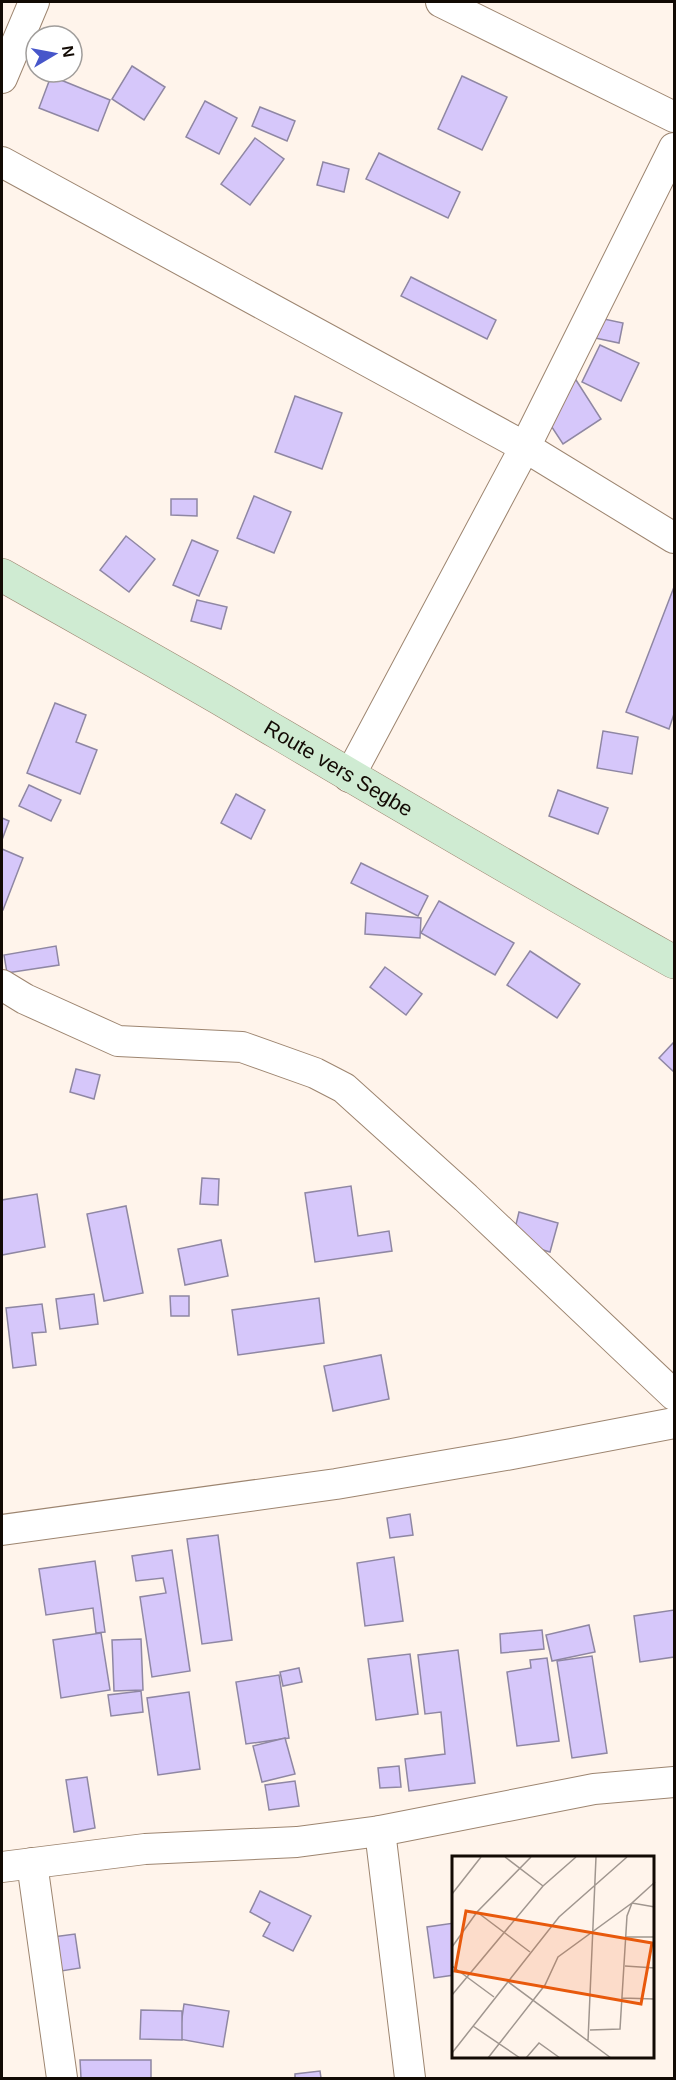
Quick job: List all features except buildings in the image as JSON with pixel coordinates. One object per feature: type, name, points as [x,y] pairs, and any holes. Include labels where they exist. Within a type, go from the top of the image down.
[{"type":"main road","name":"Route vers Segbe","points":[[2,575],[218,698],[349,777],[675,962]]},
{"type":"street","points":[[2,78],[34,2]]},
{"type":"street","points":[[441,2],[675,117]]},
{"type":"street","points":[[349,777],[525,447],[675,148]]},
{"type":"street","points":[[2,162],[525,447],[675,538]]},
{"type":"street","points":[[2,985],[25,999],[118,1041],[242,1047],[315,1073],[344,1088],[466,1198],[675,1395]]},
{"type":"street","points":[[2,1530],[336,1484],[513,1454],[675,1423]]},
{"type":"street","points":[[2,1867],[146,1849],[297,1842],[380,1831],[594,1789],[675,1782]]},
{"type":"street","points":[[380,1831],[410,2079]]},
{"type":"street","points":[[32,1863],[62,2079]]}]
